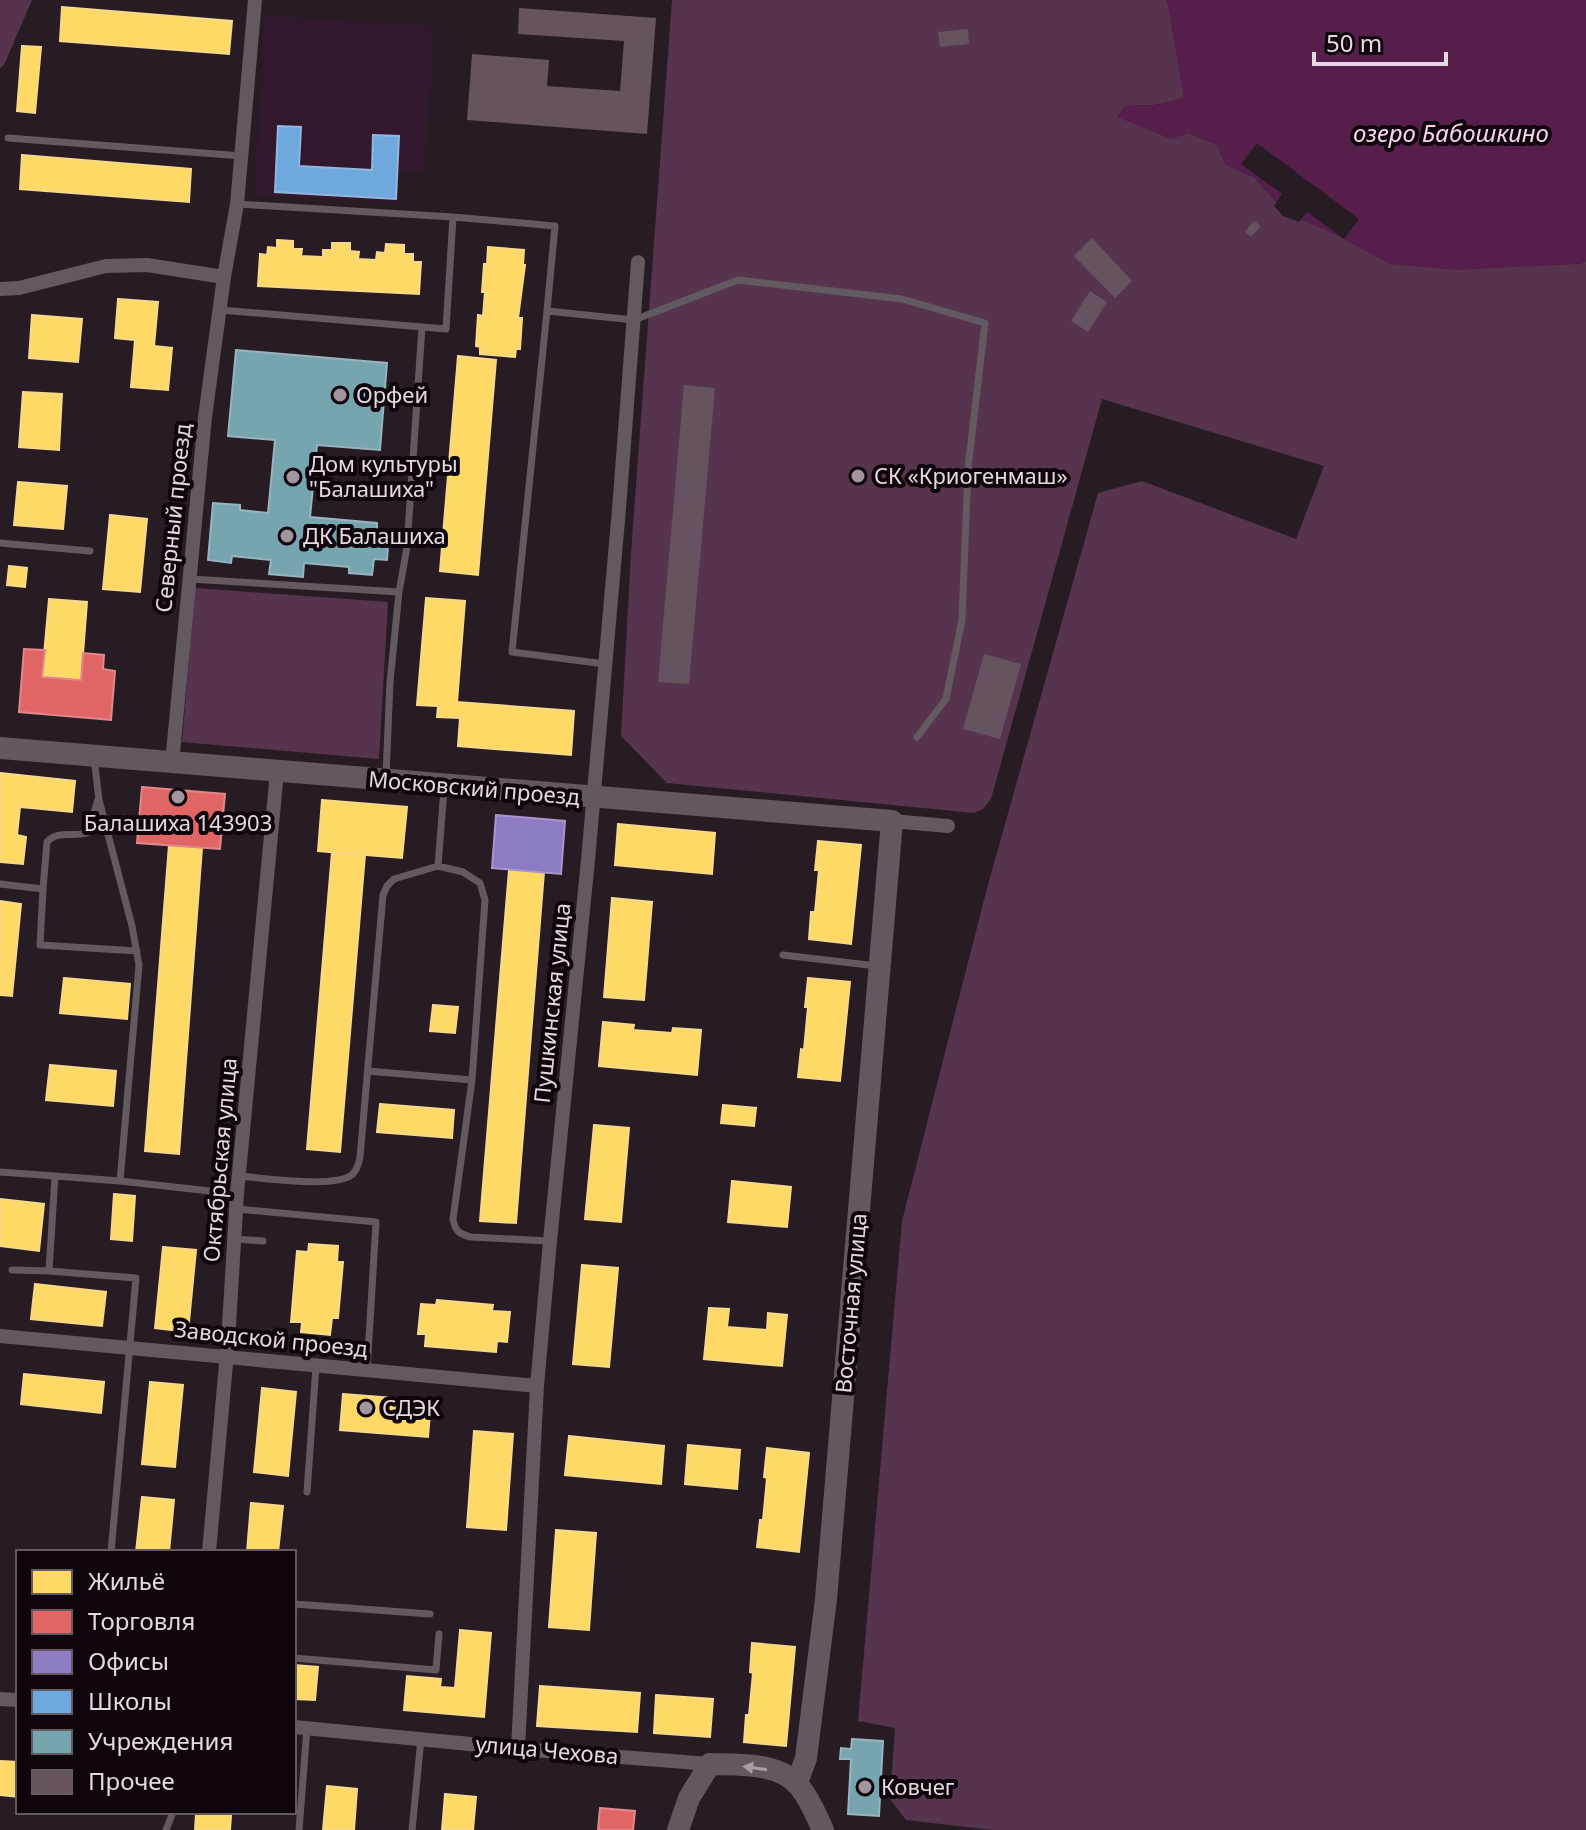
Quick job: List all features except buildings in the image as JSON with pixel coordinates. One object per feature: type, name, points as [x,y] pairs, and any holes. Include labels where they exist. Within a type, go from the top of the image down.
[{"type":"street","name":"Северный проезд","points":[[172,763],[205,417],[237,204],[255,0]]},
{"type":"street","name":"Пушкинская улица","points":[[518,1748],[537,1386],[605,664],[638,262]]},
{"type":"street","points":[[0,289],[19,288],[106,266],[147,265],[224,277]]},
{"type":"street","name":"Московский проезд","points":[[0,748],[948,826]]},
{"type":"street","name":"Октябрьская улица","points":[[209,1550],[239,1176],[277,772]]},
{"type":"street","name":"Восточная улица","points":[[797,1783],[806,1758],[826,1599],[892,821]]},
{"type":"street","name":"Заводской проезд","points":[[0,1336],[537,1386]]},
{"type":"street","name":"улица Чехова","points":[[301,1727],[518,1748],[757,1766],[797,1783]]},
{"type":"street","points":[[678,1830],[689,1798],[710,1764]]},
{"type":"street","points":[[797,1783],[823,1830]]},
{"type":"lane","points":[[8,138],[242,156]]},
{"type":"lane","points":[[237,204],[555,226],[512,652],[605,664]]},
{"type":"lane","points":[[220,310],[446,329],[453,217]]},
{"type":"lane","points":[[547,311],[634,320],[738,280],[902,299],[985,323],[968,468],[962,620],[946,699],[917,737]]},
{"type":"lane","points":[[386,781],[390,682],[407,547],[422,327]]},
{"type":"lane","points":[[0,543],[90,551]]},
{"type":"lane","points":[[189,579],[399,592]]},
{"type":"lane","points":[[94,755],[99,797],[139,965],[120,1181]]},
{"type":"lane","points":[[438,866],[444,785]]},
{"type":"lane","points":[[99,797],[87,833],[56,835],[47,842],[40,945],[137,951]]},
{"type":"lane","points":[[239,1176],[338,1181],[351,1176],[357,1168],[383,895],[394,879],[438,866],[463,872],[480,883],[485,900],[472,1080],[453,1219],[455,1228],[460,1234],[471,1237],[550,1241]]},
{"type":"lane","points":[[0,884],[43,889]]},
{"type":"lane","points":[[783,955],[879,966]]},
{"type":"lane","points":[[368,1071],[472,1080]]},
{"type":"lane","points":[[0,1172],[120,1181],[376,1222],[367,1371]]},
{"type":"lane","points":[[49,1271],[55,1176]]},
{"type":"lane","points":[[234,1239],[263,1241]]},
{"type":"lane","points":[[12,1270],[136,1278],[111,1550]]},
{"type":"lane","points":[[307,1492],[316,1366]]},
{"type":"lane","points":[[296,1605],[430,1614]]},
{"type":"lane","points":[[296,1658],[436,1670],[439,1634]]},
{"type":"lane","points":[[299,1830],[304,1763],[301,1727]]},
{"type":"lane","points":[[412,1830],[421,1739]]},
{"type":"lane","points":[[296,1762],[304,1763]]},
{"type":"shaded area","points":[[0,0],[32,0],[0,68]]},
{"type":"shaded area","points":[[672,0],[1167,0],[1185,98],[1155,105],[1126,106],[1117,117],[1189,133],[1217,145],[1226,165],[1254,177],[1285,212],[1333,233],[1579,264],[1586,261],[1586,1830],[993,1830],[906,1820],[890,1799],[895,1728],[858,1721],[902,1221],[987,888],[1098,493],[1142,481],[1296,539],[1324,466],[1102,399],[991,799],[983,809],[974,813],[667,783],[621,736],[631,553]]},
{"type":"shaded area","points":[[265,16],[434,26],[425,172],[400,171],[398,203],[255,195]]},
{"type":"shaded area","points":[[195,588],[388,602],[379,759],[182,742]]},
{"type":"water","name":"озеро Бабошкино","points":[[1167,0],[1586,0],[1586,261],[1579,264],[1456,270],[1389,264],[1333,233],[1285,212],[1254,177],[1226,165],[1217,145],[1189,133],[1171,139],[1117,117],[1126,106],[1155,105],[1184,98]]},
{"type":"pier","points":[[1257,143],[1359,219],[1344,239],[1307,212],[1299,222],[1283,216],[1274,206],[1282,194],[1241,164]]},
{"type":"place","name":"Орфей","points":[[340,395]]},
{"type":"place","name":"СК «Криогенмаш»","points":[[858,476]]},
{"type":"place","name":"Дом культуры \"Балашиха\"","points":[[293,477]]},
{"type":"place","name":"ДК Балашиха","points":[[287,536]]},
{"type":"place","name":"Балашиха 143903","points":[[178,797]]},
{"type":"place","name":"СДЭК","points":[[366,1408]]},
{"type":"place","name":"Ковчег","points":[[865,1787]]}]
